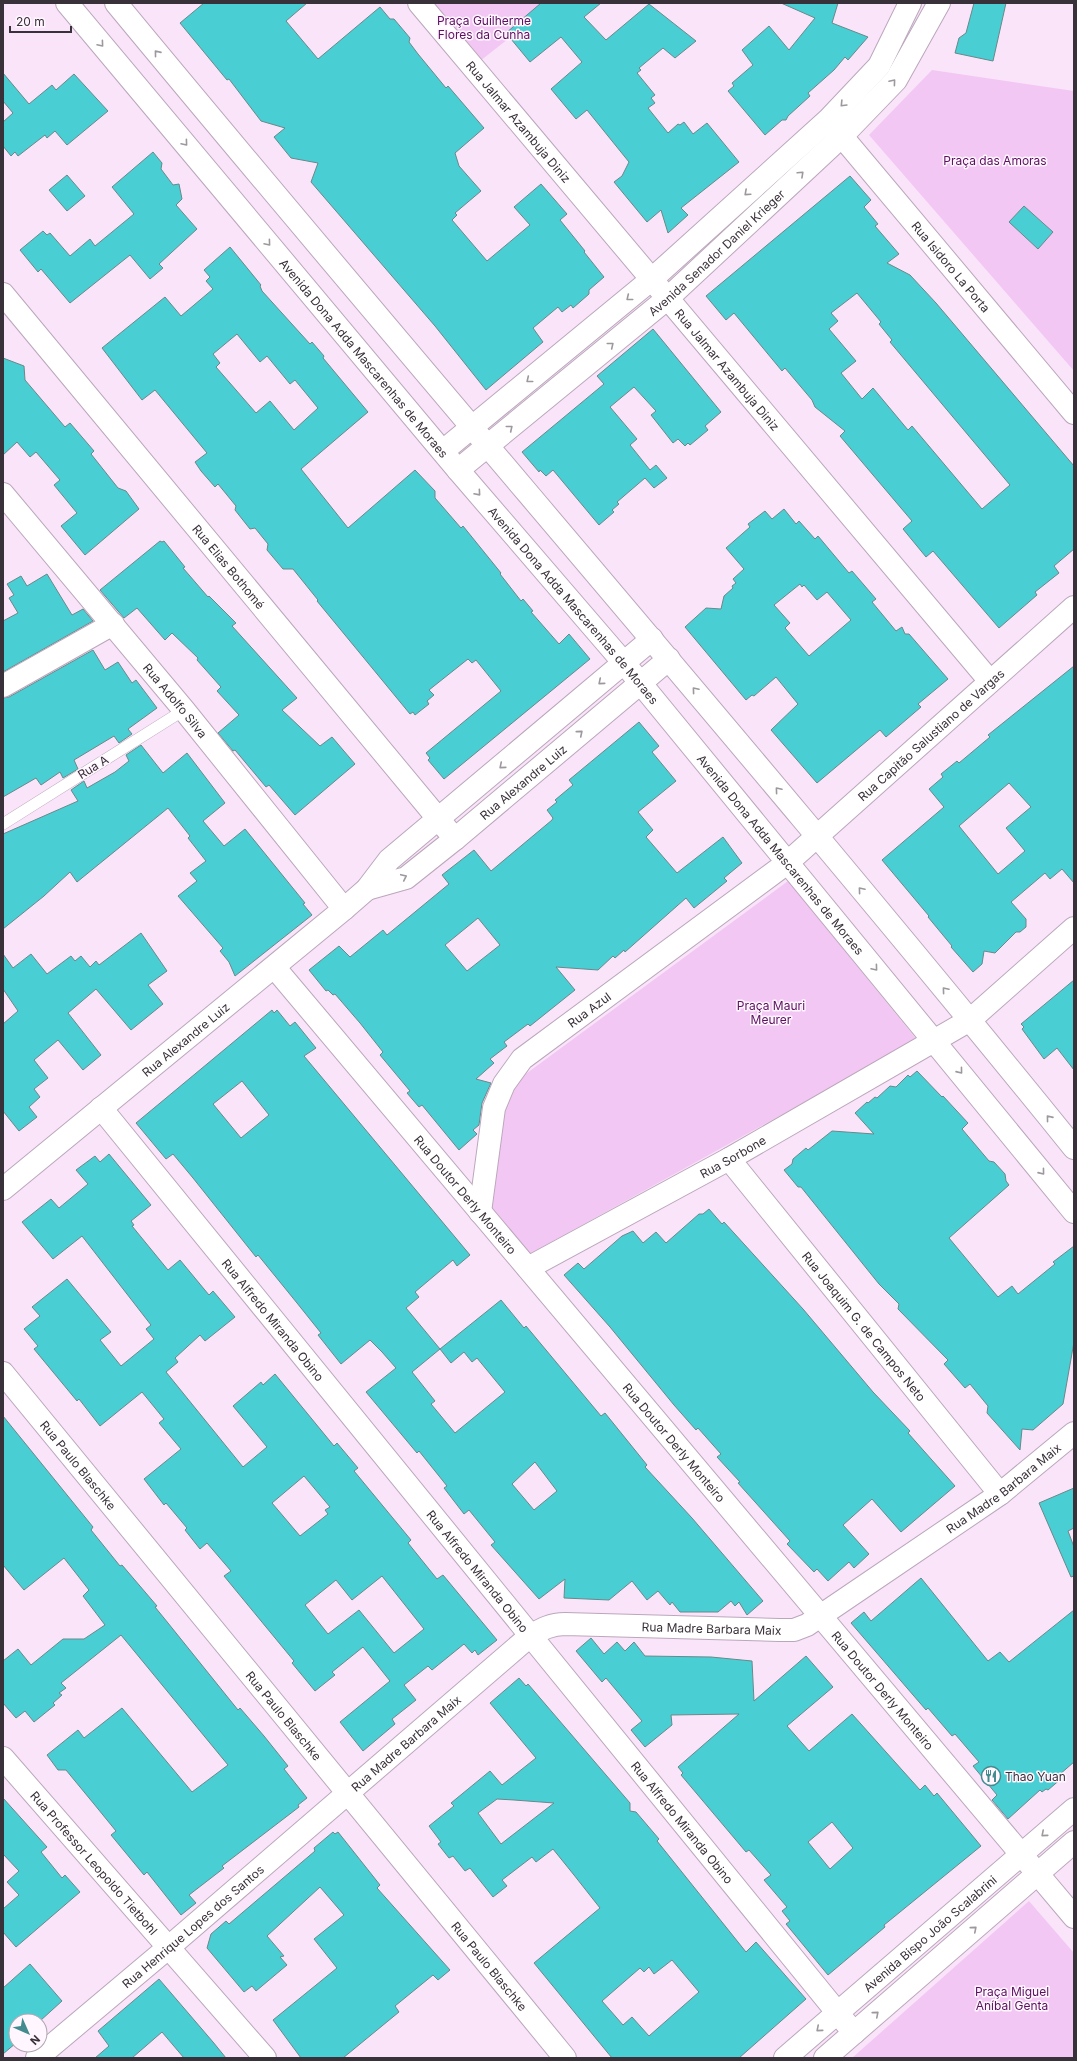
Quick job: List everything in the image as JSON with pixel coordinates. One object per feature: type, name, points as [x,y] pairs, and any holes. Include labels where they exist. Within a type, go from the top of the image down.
[{"type":"street","name":"Avenida Dona Adda Mascarenhas de Moraes","points":[[67,3],[458,470],[624,663],[1074,1212]]},
{"type":"street","points":[[116,3],[669,659],[970,1020],[1074,1148]]},
{"type":"street","name":"Rua Jalmar Azambuja Diniz","points":[[418,3],[989,680]]},
{"type":"street","name":"Avenida Senador Daniel Krieger","points":[[458,470],[668,298],[835,128],[879,66],[910,3]]},
{"type":"street","name":"Avenida Senador Daniel Krieger","points":[[443,451],[835,128],[896,80],[939,3]]},
{"type":"street","name":"Rua Isidoro La Porta","points":[[835,128],[1074,413]]},
{"type":"street","name":"Rua Elias Bothomé","points":[[3,294],[455,839]]},
{"type":"street","name":"Rua Adolfo Silva","points":[[3,494],[184,710],[344,909]]},
{"type":"street","name":"Rua Capitão Salustiano de Vargas","points":[[787,863],[989,680],[1074,607]]},
{"type":"street","points":[[3,686],[112,624]]},
{"type":"street","name":"Rua Alexandre Luiz","points":[[3,1190],[101,1108],[275,968],[367,889],[389,860],[652,640]]},
{"type":"street","name":"Rua Alexandre Luiz","points":[[367,889],[406,878],[455,839],[669,659]]},
{"type":"street","name":"Rua Azul","points":[[480,1212],[494,1108],[504,1084],[522,1059],[787,863]]},
{"type":"street","points":[[935,1041],[970,1020],[1074,928]]},
{"type":"street","name":"Rua Doutor Derly Monteiro","points":[[275,968],[1074,1917]]},
{"type":"street","name":"Rua Sorbone","points":[[528,1268],[729,1159],[935,1041]]},
{"type":"street","name":"Rua Alfredo Miranda Obino","points":[[101,1108],[854,2033]]},
{"type":"street","name":"Rua Joaquim G. de Campos Neto","points":[[729,1159],[1000,1494]]},
{"type":"street","name":"Rua Paulo Blaschke","points":[[3,1373],[565,2058]]},
{"type":"street","name":"Rua Madre Barbara Maix","points":[[347,1794],[530,1636],[543,1628],[554,1624],[794,1630],[821,1617],[1000,1494],[1074,1433]]},
{"type":"street","name":"Rua Professor Leopoldo Tietbohl","points":[[3,1758],[265,2058]]},
{"type":"street","name":"Rua Henrique Lopes dos Santos","points":[[37,2058],[347,1794]]},
{"type":"street","name":"Avenida Bispo João Scalabrini","points":[[785,2058],[1074,1809]]},
{"type":"street","points":[[825,2058],[1074,1842]]},
{"type":"lane","name":"Rua A","points":[[3,824],[184,710]]},
{"type":"green space","name":"Praça Guilherme Flores da Cunha","points":[[431,3],[554,3],[480,61]]},
{"type":"green space","name":"Praça das Amoras","points":[[932,70],[1074,91],[1074,371],[869,135]]},
{"type":"green space","name":"Praça Mauri Meurer","points":[[788,881],[917,1040],[524,1257],[486,1212],[508,1087]]},
{"type":"green space","name":"Praça Miguel Aníbal Genta","points":[[1029,1901],[1074,1953],[1074,2058],[852,2058]]},
{"type":"building","points":[[204,3],[307,3],[286,21],[318,59],[380,7],[390,19],[394,19],[410,38],[409,42],[418,54],[446,88],[448,86],[484,128],[455,153],[459,166],[481,191],[455,213],[457,215],[452,220],[487,261],[530,225],[514,207],[541,184],[567,214],[560,220],[604,277],[589,290],[589,294],[573,308],[571,305],[562,312],[558,307],[533,328],[543,342],[486,390],[435,326],[311,182],[318,163],[291,158],[274,137],[285,128],[261,121],[229,79],[227,80],[180,23]]},
{"type":"building","points":[[541,3],[601,3],[584,17],[606,40],[649,4],[696,41],[675,58],[663,48],[639,68],[641,70],[637,73],[655,95],[651,98],[655,103],[648,108],[668,133],[678,124],[680,125],[684,122],[693,134],[707,123],[739,162],[681,208],[688,215],[668,233],[661,210],[647,222],[614,182],[622,176],[629,162],[587,110],[576,119],[551,89],[582,62],[561,37],[530,62],[506,33]]},
{"type":"building","points":[[781,3],[838,3],[832,23],[868,37],[848,60],[845,57],[834,70],[808,93],[810,96],[788,116],[786,120],[782,120],[765,135],[728,91],[734,86],[732,83],[753,65],[742,50],[769,26],[789,50],[815,18]]},
{"type":"building","points":[[974,3],[1006,3],[993,61],[955,53],[959,38],[966,33]]},
{"type":"building","points":[[3,73],[29,104],[52,85],[56,90],[74,74],[108,111],[67,145],[55,131],[47,138],[45,135],[18,156],[15,152],[11,156],[3,146],[3,122],[13,113],[3,101]]},
{"type":"building","points":[[153,152],[162,163],[161,169],[173,185],[179,184],[182,199],[176,205],[197,229],[159,264],[163,268],[150,279],[130,255],[70,303],[41,269],[38,272],[20,250],[43,231],[47,235],[50,233],[70,256],[90,239],[95,246],[134,214],[112,187]]},
{"type":"building","points":[[67,175],[85,196],[67,211],[49,190]]},
{"type":"building","points":[[850,176],[871,200],[864,207],[878,224],[875,226],[899,254],[887,263],[910,275],[936,303],[1074,466],[1074,549],[1054,566],[1059,573],[1035,592],[1037,595],[999,628],[933,551],[926,557],[903,529],[912,521],[840,436],[845,431],[815,407],[812,400],[785,368],[782,371],[734,313],[726,320],[706,296]],"holes":[[[857,293],[881,322],[879,324],[892,340],[890,342],[1010,485],[982,509],[912,426],[908,430],[873,388],[862,399],[841,373],[856,361],[829,329],[838,321],[831,313]]]},
{"type":"building","points":[[1024,206],[1053,232],[1038,249],[1009,222]]},
{"type":"building","points":[[230,247],[261,285],[262,291],[310,344],[312,342],[324,356],[323,358],[368,412],[301,469],[348,528],[415,470],[435,491],[435,498],[461,528],[463,526],[501,573],[500,574],[521,601],[523,599],[533,611],[531,612],[559,644],[569,634],[590,659],[444,779],[428,760],[430,758],[426,753],[501,691],[476,660],[472,663],[468,659],[429,690],[434,695],[427,701],[429,704],[415,715],[413,712],[410,714],[317,601],[318,600],[293,569],[283,569],[267,550],[268,544],[255,528],[250,529],[235,510],[236,506],[218,484],[215,487],[201,471],[195,462],[207,453],[155,390],[142,400],[102,348],[165,297],[181,316],[213,289],[206,281],[210,277],[204,270]],"holes":[[[237,334],[260,362],[267,356],[290,384],[295,380],[318,408],[294,430],[270,401],[256,413],[216,367],[220,363],[213,354]]]},
{"type":"building","points":[[653,329],[721,412],[705,426],[708,430],[690,445],[688,443],[685,446],[678,439],[673,443],[651,415],[656,411],[634,387],[610,407],[637,439],[630,445],[650,470],[656,465],[667,478],[654,488],[645,478],[617,502],[619,504],[612,510],[614,512],[599,525],[553,470],[546,476],[540,470],[539,472],[522,452],[604,384],[597,376]]},
{"type":"building","points":[[3,358],[24,366],[25,380],[65,427],[70,423],[94,451],[91,454],[118,488],[126,491],[139,509],[85,555],[61,526],[77,513],[54,485],[60,480],[36,452],[30,457],[17,442],[3,455]]},
{"type":"building","points":[[784,509],[796,524],[799,521],[815,539],[818,536],[849,573],[852,571],[876,599],[872,602],[896,631],[902,627],[905,634],[909,634],[948,679],[918,704],[921,707],[886,737],[880,730],[817,783],[771,730],[798,704],[776,677],[754,696],[752,695],[746,700],[685,627],[706,608],[721,609],[724,596],[736,583],[733,579],[744,569],[726,548],[750,527],[748,524],[765,511],[772,519]],"holes":[[[800,584],[802,587],[804,585],[817,600],[827,592],[851,620],[809,656],[785,628],[790,623],[774,605]]]},
{"type":"building","points":[[160,541],[164,541],[185,567],[183,568],[208,597],[209,596],[236,623],[232,626],[297,698],[282,710],[320,746],[332,737],[355,764],[295,815],[269,785],[266,787],[235,750],[233,751],[218,733],[239,715],[217,691],[221,687],[197,660],[198,658],[172,633],[165,640],[137,608],[124,618],[100,590]]},
{"type":"building","points":[[47,574],[72,615],[83,609],[93,621],[3,672],[3,621],[18,613],[9,598],[14,595],[7,584],[21,576],[27,586]]},
{"type":"building","points":[[93,650],[105,670],[118,662],[132,683],[136,680],[157,708],[128,729],[132,734],[119,743],[114,736],[74,760],[78,769],[63,778],[60,772],[41,785],[36,778],[3,797],[3,698],[9,697]]},
{"type":"building","points":[[1074,666],[1074,883],[1062,869],[1050,879],[1045,873],[1011,902],[1026,919],[1026,927],[1020,932],[1016,932],[995,953],[984,951],[982,964],[973,972],[951,947],[952,946],[928,917],[929,916],[882,860],[944,807],[929,789],[943,777],[941,774],[957,761],[959,763],[990,737],[988,735]],"holes":[[[1009,783],[1031,807],[1006,828],[1025,851],[998,874],[959,826]]]},
{"type":"building","points":[[639,722],[659,746],[652,752],[676,781],[638,812],[653,830],[646,837],[677,873],[723,837],[742,863],[724,878],[727,881],[694,908],[686,898],[625,952],[624,950],[615,958],[613,956],[598,970],[556,967],[575,990],[530,1026],[528,1024],[504,1042],[507,1046],[490,1059],[494,1063],[476,1079],[491,1083],[482,1103],[479,1125],[473,1130],[477,1134],[459,1150],[422,1105],[419,1107],[407,1093],[410,1091],[380,1055],[383,1052],[360,1023],[335,994],[333,995],[328,990],[326,991],[309,970],[339,946],[350,957],[383,930],[387,935],[449,884],[442,875],[474,850],[491,871],[552,820],[553,818],[547,810],[557,802],[555,800],[573,785],[569,780]],"holes":[[[478,918],[500,945],[467,971],[445,945]]]},
{"type":"building","points":[[141,745],[163,773],[187,753],[225,803],[203,821],[224,846],[245,829],[305,903],[303,904],[312,915],[235,976],[229,962],[220,951],[223,948],[178,896],[197,881],[190,873],[206,861],[188,838],[190,836],[168,808],[77,882],[70,872],[44,896],[3,929],[3,834],[78,801],[71,790],[84,781],[87,788],[115,772],[129,761],[126,755]]},
{"type":"building","points":[[141,933],[167,971],[148,985],[163,1004],[131,1030],[96,989],[68,1013],[101,1055],[83,1070],[58,1040],[34,1060],[48,1078],[34,1089],[40,1097],[29,1107],[37,1117],[19,1131],[3,1111],[3,1024],[18,1011],[3,989],[3,954],[13,968],[31,954],[47,974],[71,956],[75,961],[81,956],[90,967],[96,961],[99,965]]},
{"type":"building","points":[[1074,980],[1074,1070],[1057,1048],[1044,1059],[1022,1029],[1024,1027],[1021,1024]]},
{"type":"building","points":[[272,1010],[274,1013],[277,1010],[290,1026],[295,1022],[316,1048],[304,1056],[470,1255],[457,1266],[453,1260],[415,1292],[419,1297],[406,1308],[440,1349],[501,1300],[524,1328],[526,1326],[601,1416],[605,1413],[647,1465],[645,1467],[692,1518],[763,1601],[747,1615],[739,1602],[735,1606],[731,1601],[718,1612],[680,1612],[672,1602],[670,1605],[658,1591],[647,1600],[632,1581],[609,1600],[564,1598],[565,1579],[539,1599],[491,1545],[495,1542],[469,1510],[464,1514],[444,1488],[447,1486],[419,1451],[417,1453],[366,1392],[396,1368],[370,1340],[341,1364],[318,1335],[321,1333],[297,1303],[258,1255],[256,1257],[173,1154],[166,1159],[136,1123]],"holes":[[[242,1081],[269,1115],[241,1138],[213,1104]],[[440,1349],[451,1363],[464,1352],[472,1362],[477,1358],[505,1392],[455,1433],[431,1404],[435,1401],[412,1372]],[[535,1462],[557,1491],[534,1510],[512,1484]]]},
{"type":"building","points":[[917,1071],[968,1123],[962,1129],[989,1161],[994,1162],[1005,1174],[1006,1181],[1009,1185],[949,1238],[998,1297],[1012,1286],[1018,1294],[1055,1264],[1053,1262],[1074,1246],[1074,1342],[1063,1404],[1033,1430],[1022,1429],[1020,1450],[987,1413],[988,1406],[970,1384],[965,1388],[944,1364],[948,1360],[898,1309],[899,1304],[879,1284],[801,1187],[798,1187],[784,1170],[792,1164],[793,1159],[806,1148],[808,1150],[832,1131],[874,1134],[855,1113],[867,1102],[868,1103],[875,1097],[877,1098],[890,1086],[896,1087],[908,1075],[910,1077]]},
{"type":"building","points":[[109,1154],[151,1205],[131,1221],[134,1225],[132,1226],[168,1270],[180,1260],[209,1295],[213,1291],[235,1317],[205,1341],[200,1335],[175,1358],[178,1362],[166,1372],[243,1467],[267,1447],[233,1406],[261,1382],[263,1385],[275,1374],[334,1446],[337,1443],[358,1468],[354,1471],[411,1540],[408,1543],[437,1579],[443,1575],[497,1640],[478,1655],[475,1650],[472,1653],[464,1644],[432,1670],[428,1666],[404,1685],[416,1700],[392,1719],[395,1724],[363,1751],[340,1722],[390,1681],[363,1647],[332,1672],[335,1675],[315,1691],[292,1663],[294,1661],[224,1576],[231,1571],[207,1543],[200,1549],[185,1530],[187,1528],[166,1503],[164,1505],[144,1479],[181,1449],[159,1423],[164,1419],[142,1392],[100,1426],[79,1399],[77,1401],[34,1349],[38,1346],[24,1329],[40,1316],[32,1307],[67,1279],[111,1332],[100,1340],[121,1366],[154,1339],[146,1329],[151,1325],[82,1236],[53,1259],[22,1222],[51,1199],[59,1208],[88,1184],[76,1170],[95,1156],[100,1162]],"holes":[[[304,1476],[330,1507],[325,1510],[328,1514],[300,1536],[272,1503]],[[382,1576],[424,1629],[394,1653],[359,1610],[328,1634],[305,1605],[336,1580],[352,1600]]]},
{"type":"building","points":[[709,1209],[722,1224],[724,1222],[803,1309],[873,1392],[910,1431],[908,1433],[955,1486],[901,1532],[872,1499],[843,1525],[869,1554],[854,1568],[849,1562],[828,1581],[817,1569],[814,1572],[787,1544],[790,1541],[738,1483],[740,1482],[717,1457],[721,1454],[698,1428],[696,1430],[674,1405],[610,1327],[564,1275],[578,1263],[584,1269],[622,1236],[633,1231],[643,1243],[656,1232],[666,1243],[699,1214],[703,1214]]},
{"type":"building","points":[[3,1416],[93,1527],[91,1530],[120,1566],[122,1565],[157,1606],[155,1607],[238,1710],[240,1708],[288,1766],[284,1769],[307,1798],[298,1805],[299,1807],[222,1866],[224,1868],[189,1895],[196,1903],[181,1915],[147,1872],[144,1875],[111,1835],[116,1831],[66,1770],[58,1770],[47,1755],[78,1730],[84,1738],[122,1708],[192,1792],[228,1765],[121,1635],[61,1683],[66,1688],[59,1693],[62,1695],[53,1703],[55,1705],[34,1722],[25,1711],[16,1718],[3,1703],[3,1661],[18,1649],[31,1665],[63,1639],[84,1639],[105,1625],[83,1596],[89,1590],[64,1558],[24,1590],[3,1565]]},
{"type":"building","points":[[1074,1488],[1074,1528],[1068,1531],[1074,1547],[1074,1576],[1071,1577],[1039,1503]]},
{"type":"building","points":[[921,1578],[988,1661],[1000,1652],[1009,1662],[1074,1610],[1074,1762],[1059,1775],[1062,1778],[1048,1790],[1046,1789],[1042,1792],[1040,1790],[1008,1819],[992,1800],[997,1795],[973,1766],[979,1762],[955,1734],[952,1736],[928,1708],[926,1710],[851,1623],[864,1612],[871,1621]]},
{"type":"building","points":[[591,1638],[604,1654],[617,1642],[625,1651],[634,1642],[645,1656],[711,1657],[752,1661],[754,1701],[806,1656],[833,1687],[787,1726],[809,1751],[852,1714],[920,1790],[925,1785],[934,1796],[937,1793],[981,1846],[884,1925],[885,1927],[828,1975],[786,1924],[790,1921],[782,1911],[787,1907],[764,1880],[771,1875],[749,1850],[746,1852],[681,1775],[683,1773],[678,1767],[739,1714],[671,1715],[672,1725],[645,1747],[631,1730],[642,1721],[606,1678],[602,1682],[576,1651]],"holes":[[[832,1822],[853,1848],[830,1869],[808,1842]]]},
{"type":"building","points":[[519,1678],[526,1686],[528,1684],[630,1803],[630,1811],[636,1812],[659,1839],[657,1841],[746,1952],[756,1942],[806,1999],[739,2058],[612,2058],[534,1963],[600,1908],[553,1849],[536,1862],[532,1857],[502,1880],[507,1886],[493,1897],[470,1868],[465,1871],[453,1856],[449,1858],[438,1844],[441,1842],[429,1826],[454,1806],[451,1803],[490,1771],[502,1785],[536,1758],[490,1703]],"holes":[[[497,1799],[514,1800],[554,1803],[501,1844],[478,1813]],[[672,1960],[699,1992],[649,2036],[632,2017],[623,2025],[602,2001],[640,1968],[644,1972],[649,1967],[654,1974]]]},
{"type":"building","points":[[3,1798],[47,1847],[41,1852],[62,1878],[65,1875],[80,1892],[16,1947],[3,1932],[3,1909],[19,1895],[7,1882],[19,1871],[3,1854]]},
{"type":"building","points":[[333,1832],[335,1834],[338,1832],[380,1885],[377,1888],[450,1970],[438,1980],[433,1975],[395,2006],[399,2012],[343,2058],[301,2058],[273,2020],[337,1968],[314,1939],[344,1915],[320,1887],[267,1936],[284,1956],[280,1957],[287,1965],[256,1991],[252,1986],[244,1992],[207,1948],[211,1934],[226,1921],[229,1924],[315,1851],[314,1848]]},
{"type":"building","points":[[30,1964],[62,2001],[48,2014],[8,2013],[8,2050],[3,2054],[3,1988]]},
{"type":"building","points":[[159,1979],[226,2058],[184,2058],[162,2032],[132,2058],[95,2058],[109,2046],[98,2031]]},
{"type":"place","name":"Thao Yuan","points":[[991,1776]]}]
